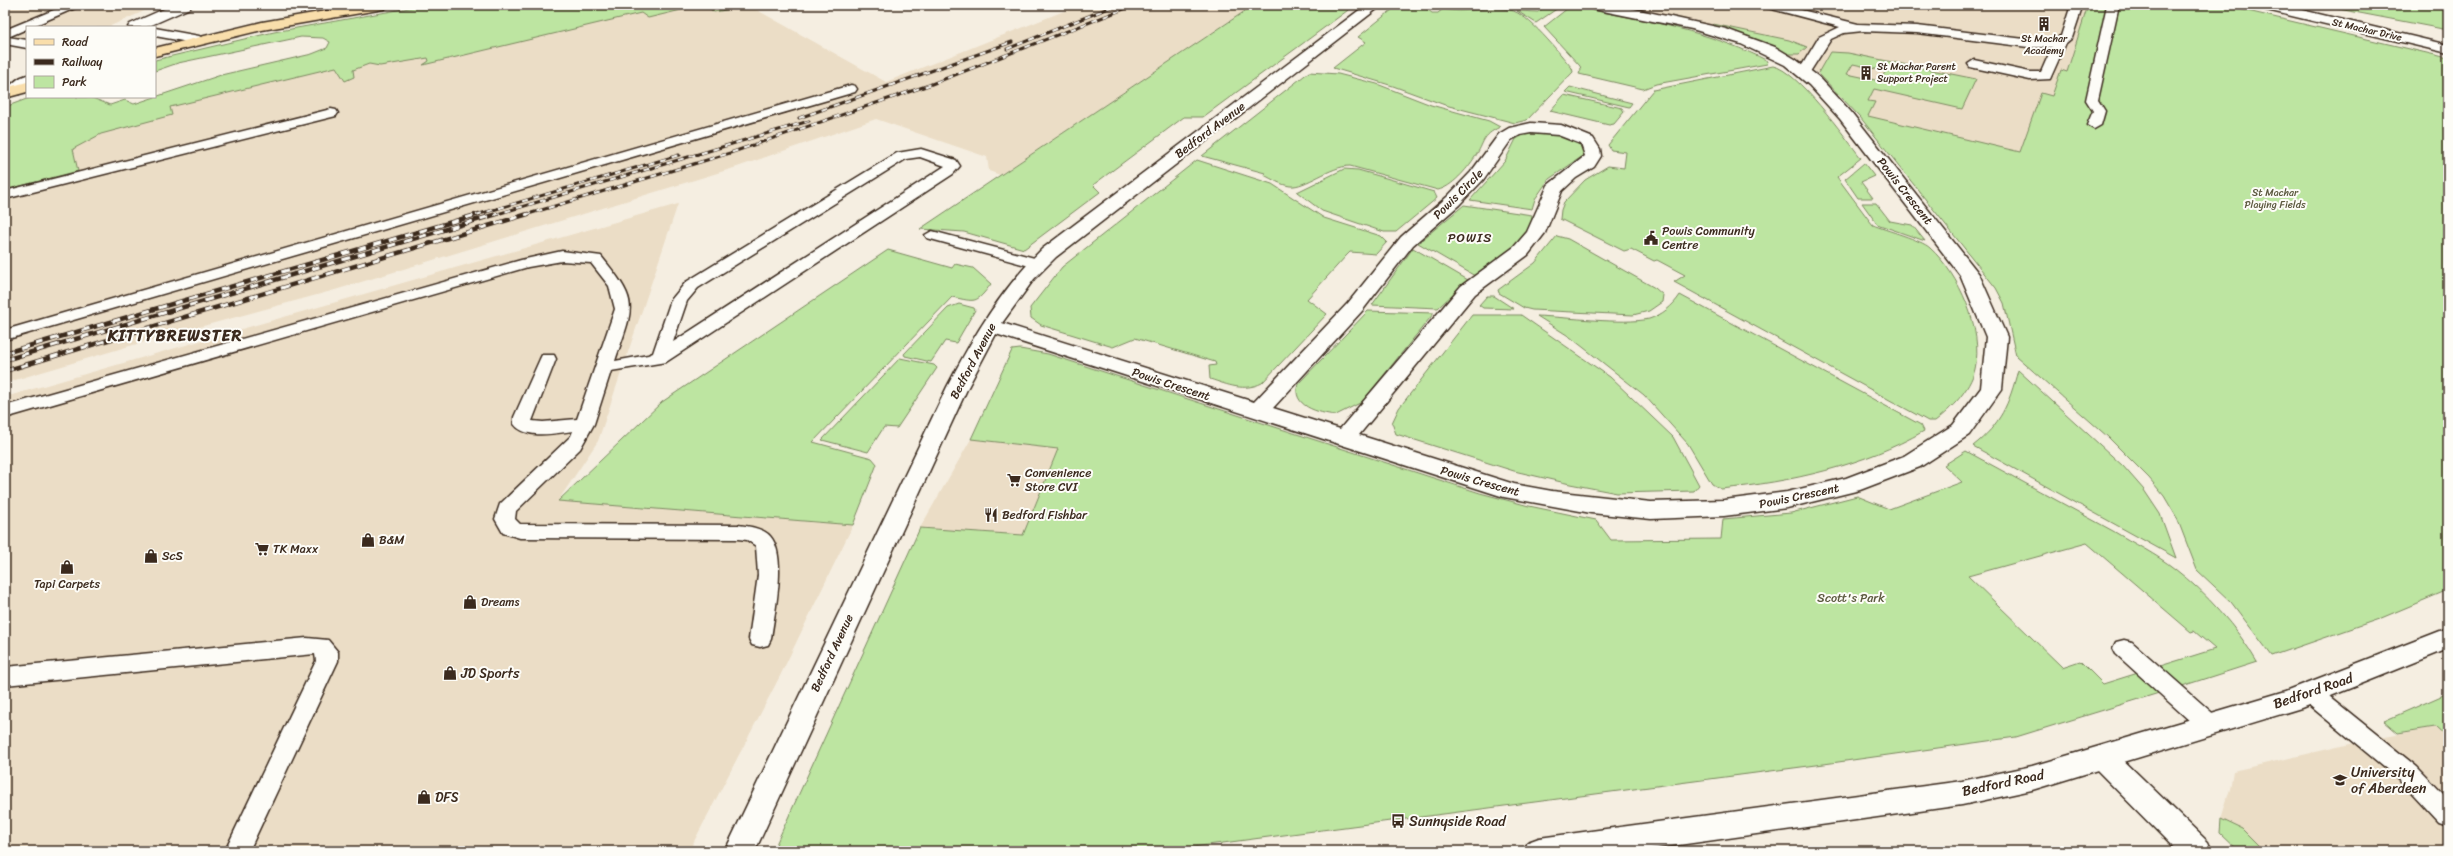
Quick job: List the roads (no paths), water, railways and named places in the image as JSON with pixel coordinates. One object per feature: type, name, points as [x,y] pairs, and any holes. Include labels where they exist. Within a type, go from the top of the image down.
[{"type":"main road","points":[[156,52],[199,40],[384,5]]},
{"type":"street","points":[[138,26],[185,5]]},
{"type":"street","name":"Bedford Avenue","points":[[740,851],[966,371],[991,326],[1013,291],[1037,263],[1375,5]]},
{"type":"street","name":"Powis Crescent","points":[[991,326],[1257,412],[1512,491],[1572,504],[1623,510],[1672,511],[1759,504],[1798,499],[1832,490],[1909,464],[1932,453],[1952,438],[1972,419],[1994,383],[1998,366],[1998,347],[1991,313],[1982,292],[1938,233],[1835,103],[1804,72],[1788,61],[1734,37],[1670,21],[1593,5]]},
{"type":"street","name":"St Machar Drive","points":[[2263,5],[2448,49]]},
{"type":"street","name":"St Machar Drive","points":[[2272,5],[2448,41]]},
{"type":"street","points":[[156,32],[199,40]]},
{"type":"street","points":[[15,90],[26,81]]},
{"type":"street","name":"Powis Circle","points":[[1257,412],[1355,307],[1407,241],[1453,201],[1477,176],[1505,137],[1515,131],[1546,127],[1575,134],[1587,141],[1592,148],[1592,156],[1588,163],[1570,174],[1554,189],[1536,233],[1529,242],[1507,263],[1468,290],[1344,439]]},
{"type":"street","name":"Bedford Road","points":[[1539,851],[1962,793],[2032,778],[2103,758],[2311,694],[2416,653],[2448,638]]},
{"type":"street","points":[[2103,758],[2197,851]]},
{"type":"lane","points":[[5,34],[76,5]]},
{"type":"lane","points":[[1768,5],[1857,28]]},
{"type":"lane","points":[[1804,72],[1828,36],[1841,30],[1857,28],[1906,29],[2025,43],[2060,42],[2066,38],[2077,5]]},
{"type":"lane","points":[[2094,125],[2099,111],[2092,100],[2113,5]]},
{"type":"lane","points":[[5,40],[26,44]]},
{"type":"lane","points":[[1974,64],[2030,76],[2046,76],[2060,42]]},
{"type":"lane","points":[[5,335],[851,90]]},
{"type":"lane","points":[[5,195],[331,113]]},
{"type":"lane","points":[[605,367],[644,362],[660,358],[948,172],[953,166],[951,163],[921,152],[902,156],[692,285],[679,300],[660,358]]},
{"type":"lane","points":[[932,235],[1037,263]]},
{"type":"lane","points":[[5,412],[526,263],[562,256],[596,259],[618,289],[624,300],[622,318],[605,367],[585,424],[574,445],[507,509],[505,519],[510,528],[520,531],[738,532],[753,534],[765,544],[770,558],[760,639]]},
{"type":"lane","points":[[548,359],[523,418],[523,424],[528,428],[536,428],[585,424]]},
{"type":"lane","points":[[5,676],[307,646],[320,646],[327,652],[327,661],[236,851]]},
{"type":"lane","points":[[2124,648],[2210,725]]},
{"type":"lane","points":[[2311,694],[2409,774],[2448,815]]},
{"type":"railway","points":[[1007,49],[1116,5]]},
{"type":"railway","points":[[525,215],[730,153],[929,85],[1134,5]]},
{"type":"railway","points":[[799,118],[1012,42]]},
{"type":"railway","points":[[494,215],[809,121]]},
{"type":"railway","points":[[476,215],[679,155]]},
{"type":"railway","points":[[5,353],[479,214]]},
{"type":"railway","points":[[5,360],[497,214]]},
{"type":"railway","points":[[5,371],[528,214]]},
{"type":"place","name":"St Machar Academy","points":[[2044,24]]},
{"type":"place","name":"St Machar Parent Support Project","points":[[1866,73]]},
{"type":"place","name":"Powis Community Centre","points":[[1651,238]]},
{"type":"place","name":"Convenience Store CVI","points":[[1014,480]]},
{"type":"place","name":"Bedford Fishbar","points":[[991,515]]},
{"type":"place","name":"B&M","points":[[368,540]]},
{"type":"place","name":"TK Maxx","points":[[262,549]]},
{"type":"place","name":"ScS","points":[[151,556]]},
{"type":"place","name":"Tapi Carpets","points":[[67,567]]},
{"type":"place","name":"Dreams","points":[[470,602]]},
{"type":"place","name":"JD Sports","points":[[450,673]]},
{"type":"place","name":"University of Aberdeen","points":[[2340,780]]},
{"type":"place","name":"DFS","points":[[424,797]]},
{"type":"place","name":"Sunnyside Road","points":[[1398,821]]},
{"type":"district","name":"POWIS","points":[[1470,237]]},
{"type":"district","name":"KITTYBREWSTER","points":[[175,335]]},
{"type":"park label","name":"St Machar Playing Fields","points":[[2275,198]]},
{"type":"park label","name":"Scott's Park","points":[[1851,598]]}]
